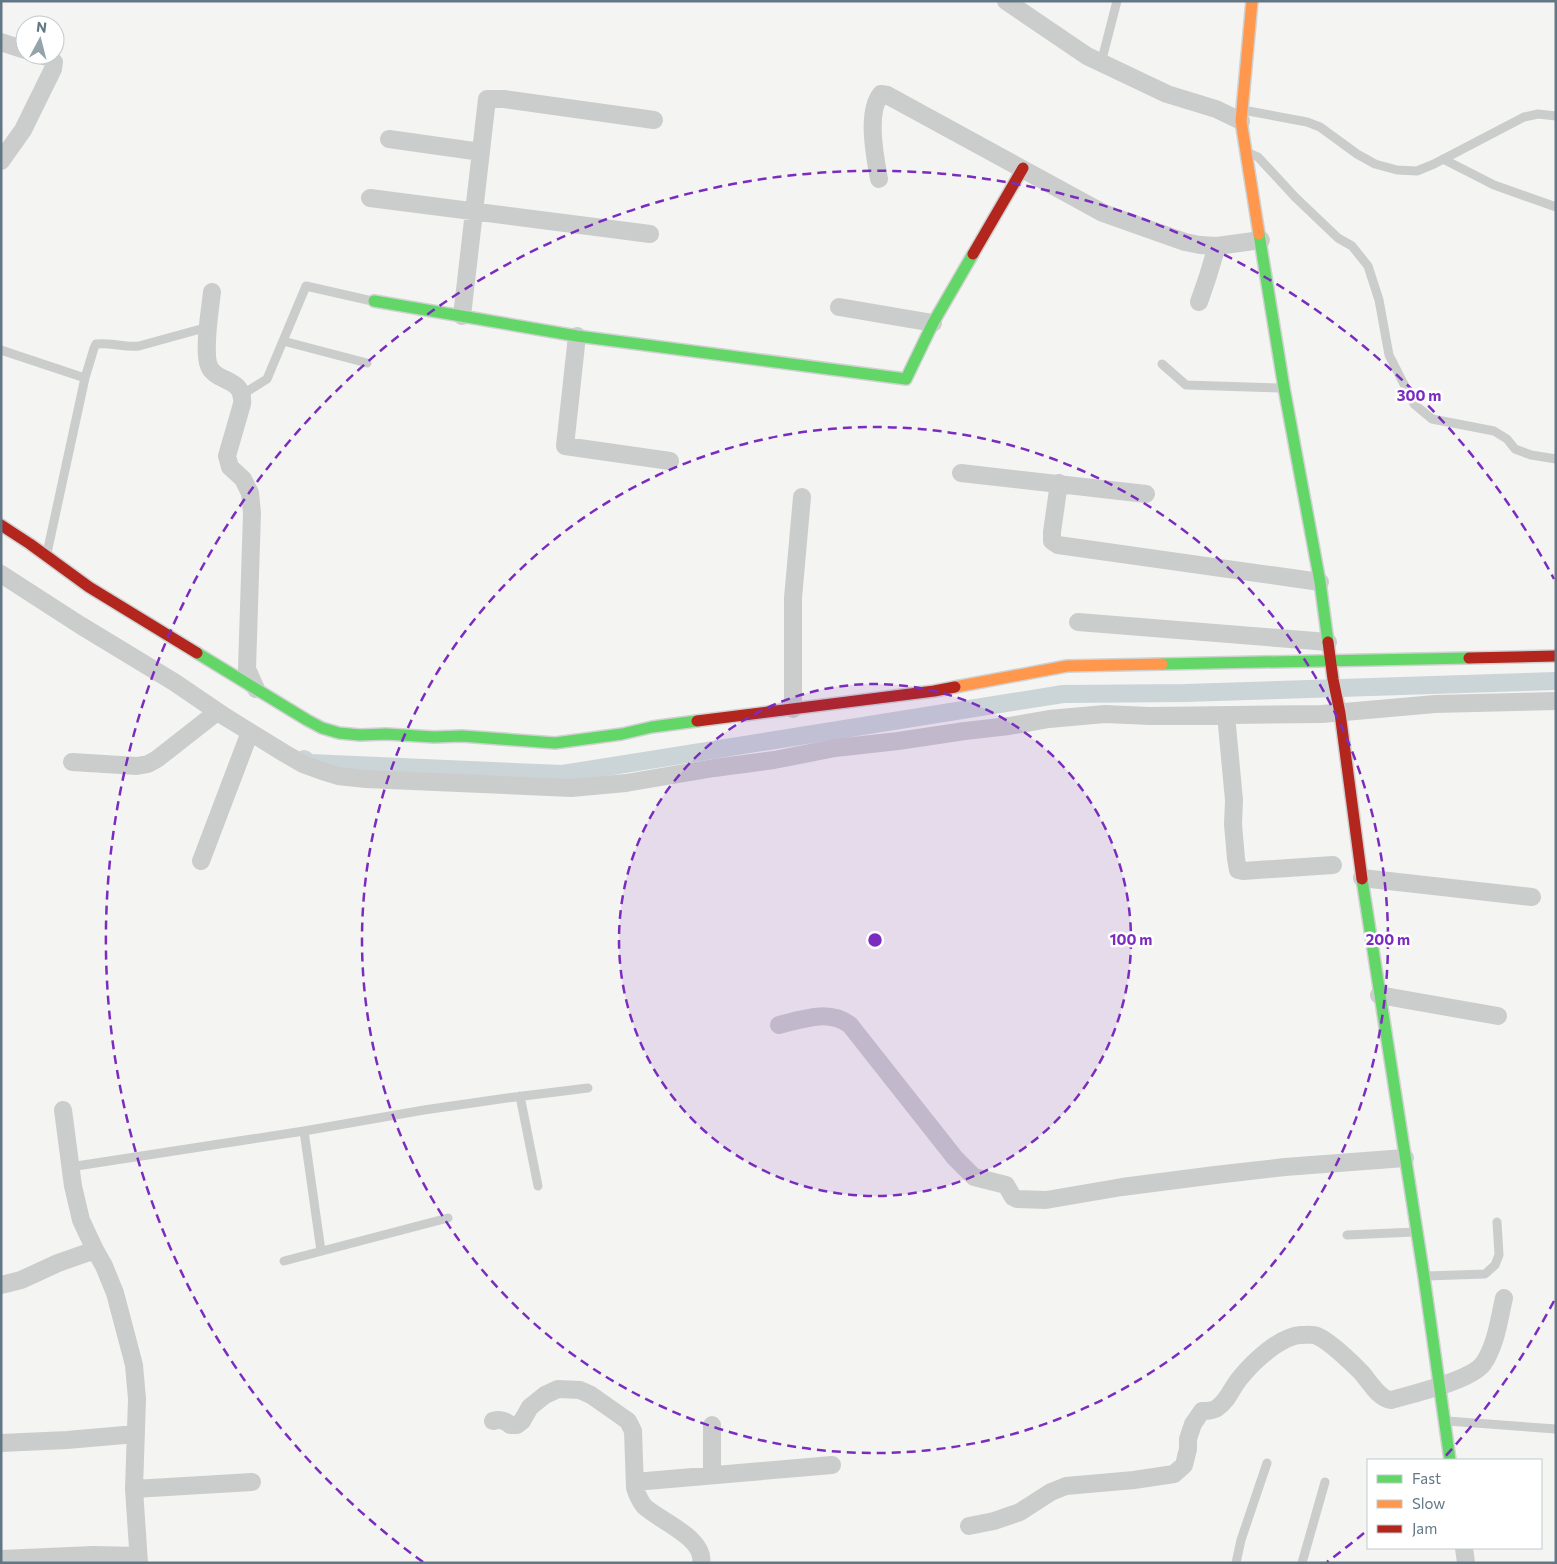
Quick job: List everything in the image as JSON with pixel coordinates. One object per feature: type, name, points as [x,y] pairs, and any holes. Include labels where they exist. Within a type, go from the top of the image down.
[{"type":"street","points":[[1006,1],[1087,56],[1101,63],[1167,94],[1242,115]]},
{"type":"street","points":[[1252,1],[1242,115],[1246,151],[1284,388],[1320,582],[1379,995],[1424,1276],[1450,1459]]},
{"type":"street","points":[[1,42],[15,47]]},
{"type":"street","points":[[1,161],[23,130],[54,65]]},
{"type":"street","points":[[878,179],[873,137],[875,105],[881,94],[887,94],[1103,213],[1200,246],[1216,246],[1261,240]]},
{"type":"street","points":[[462,316],[487,99],[504,98],[654,120]]},
{"type":"street","points":[[389,139],[481,152]]},
{"type":"street","points":[[374,301],[577,336],[906,379],[933,323],[1023,168]]},
{"type":"street","points":[[370,198],[650,234]]},
{"type":"street","points":[[1199,302],[1216,246]]},
{"type":"street","points":[[212,292],[208,327],[208,364],[218,376],[237,386],[242,394],[242,404],[228,456],[230,466],[242,479],[250,493],[252,513],[247,669],[256,688]]},
{"type":"street","points":[[839,307],[933,323]]},
{"type":"street","points":[[577,336],[565,446],[670,461]]},
{"type":"street","points":[[961,473],[1146,494]]},
{"type":"street","points":[[1059,484],[1052,532],[1052,541],[1058,545],[1320,582]]},
{"type":"street","points":[[793,709],[793,598],[802,497]]},
{"type":"street","points":[[1,525],[89,587],[180,644],[322,728],[339,733],[360,735],[462,736],[555,743],[622,734],[652,727],[934,691],[1067,666],[1556,656]]},
{"type":"street","points":[[1,574],[174,682],[217,712],[303,764],[338,776],[385,780],[571,788],[626,783],[774,760],[835,748],[1010,726],[1049,719],[1105,714],[1150,716],[1226,715],[1435,704],[1556,701]]},
{"type":"street","points":[[1078,622],[1328,642]]},
{"type":"street","points":[[72,762],[137,766],[148,764],[157,760],[217,712]]},
{"type":"street","points":[[1226,715],[1238,870],[1333,865]]},
{"type":"street","points":[[201,861],[250,732]]},
{"type":"street","points":[[1362,878],[1532,897]]},
{"type":"street","points":[[1379,995],[1498,1016]]},
{"type":"street","points":[[779,1025],[808,1017],[830,1016],[842,1018],[850,1025],[966,1171],[974,1177],[1006,1186],[1013,1197],[1017,1199],[1046,1200],[1080,1193],[1215,1175],[1286,1167],[1405,1158]]},
{"type":"street","points":[[1,1559],[92,1556],[139,1560],[134,1490],[138,1399],[134,1365],[115,1293],[81,1220],[70,1167],[63,1110]]},
{"type":"street","points":[[1,1284],[21,1280],[58,1263],[95,1250]]},
{"type":"street","points":[[969,1526],[994,1521],[1020,1512],[1051,1492],[1066,1486],[1134,1480],[1174,1474],[1184,1465],[1188,1440],[1194,1424],[1202,1411],[1218,1408],[1228,1397],[1240,1378],[1258,1359],[1278,1343],[1300,1335],[1316,1336],[1330,1344],[1386,1400],[1439,1386],[1464,1377],[1482,1365],[1494,1342],[1504,1298]]},
{"type":"street","points":[[493,1421],[506,1421],[510,1425],[517,1424],[522,1421],[530,1407],[545,1395],[558,1389],[580,1390],[591,1395],[628,1421],[633,1431],[636,1493],[644,1506],[679,1529],[692,1541],[701,1554],[701,1563]]},
{"type":"street","points":[[712,1425],[712,1474]]},
{"type":"street","points":[[1,1443],[136,1434]]},
{"type":"street","points":[[635,1482],[832,1465]]},
{"type":"street","points":[[134,1490],[252,1482]]},
{"type":"street","points":[[1464,1549],[1466,1563]]},
{"type":"lane","points":[[1101,63],[1117,1]]},
{"type":"lane","points":[[1242,115],[1274,115],[1307,122],[1320,127],[1374,164],[1397,170],[1417,171],[1524,117],[1538,114],[1556,116]]},
{"type":"lane","points":[[1246,151],[1258,157],[1320,222],[1338,238],[1352,246],[1368,266],[1379,300],[1389,356],[1414,404],[1432,419],[1494,431],[1507,439],[1515,450],[1556,459]]},
{"type":"lane","points":[[1443,159],[1494,185],[1556,208]]},
{"type":"lane","points":[[242,394],[267,379],[306,286],[374,301]]},
{"type":"lane","points":[[46,556],[85,378],[96,344],[133,347],[208,327]]},
{"type":"lane","points":[[282,341],[367,363]]},
{"type":"lane","points":[[1,350],[85,378]]},
{"type":"lane","points":[[1162,364],[1186,385],[1284,388]]},
{"type":"lane","points":[[70,1167],[304,1131],[424,1110],[588,1088]]},
{"type":"lane","points":[[520,1096],[538,1186]]},
{"type":"lane","points":[[304,1131],[321,1251]]},
{"type":"lane","points":[[284,1261],[448,1218]]},
{"type":"lane","points":[[1424,1276],[1485,1274],[1495,1265],[1498,1255],[1497,1222]]},
{"type":"lane","points":[[1348,1235],[1417,1231]]},
{"type":"lane","points":[[1444,1421],[1556,1429]]},
{"type":"lane","points":[[1236,1563],[1240,1540],[1267,1463]]},
{"type":"lane","points":[[1302,1563],[1325,1482]]},
{"type":"waterway","points":[[304,759],[310,763],[562,774],[1063,694],[1185,693],[1556,681]]},
{"type":"traffic: fast","points":[[1259,234],[1284,388],[1320,582],[1328,642]]},
{"type":"traffic: fast","points":[[374,301],[577,336],[906,379],[933,323],[973,254]]},
{"type":"traffic: fast","points":[[197,653],[307,720],[322,728],[339,733],[434,737],[462,736],[555,743],[697,721]]},
{"type":"traffic: fast","points":[[1162,664],[1469,658]]},
{"type":"traffic: fast","points":[[1362,879],[1424,1277],[1450,1459]]},
{"type":"traffic: slow","points":[[1252,1],[1241,121],[1259,234]]},
{"type":"traffic: slow","points":[[955,687],[1067,666],[1162,664]]},
{"type":"traffic: jam","points":[[973,254],[1023,168]]},
{"type":"traffic: jam","points":[[1,525],[89,587],[197,653]]},
{"type":"traffic: jam","points":[[1328,642],[1340,713],[1362,879]]},
{"type":"traffic: jam","points":[[1469,658],[1556,656]]},
{"type":"traffic: jam","points":[[697,721],[955,687]]}]
